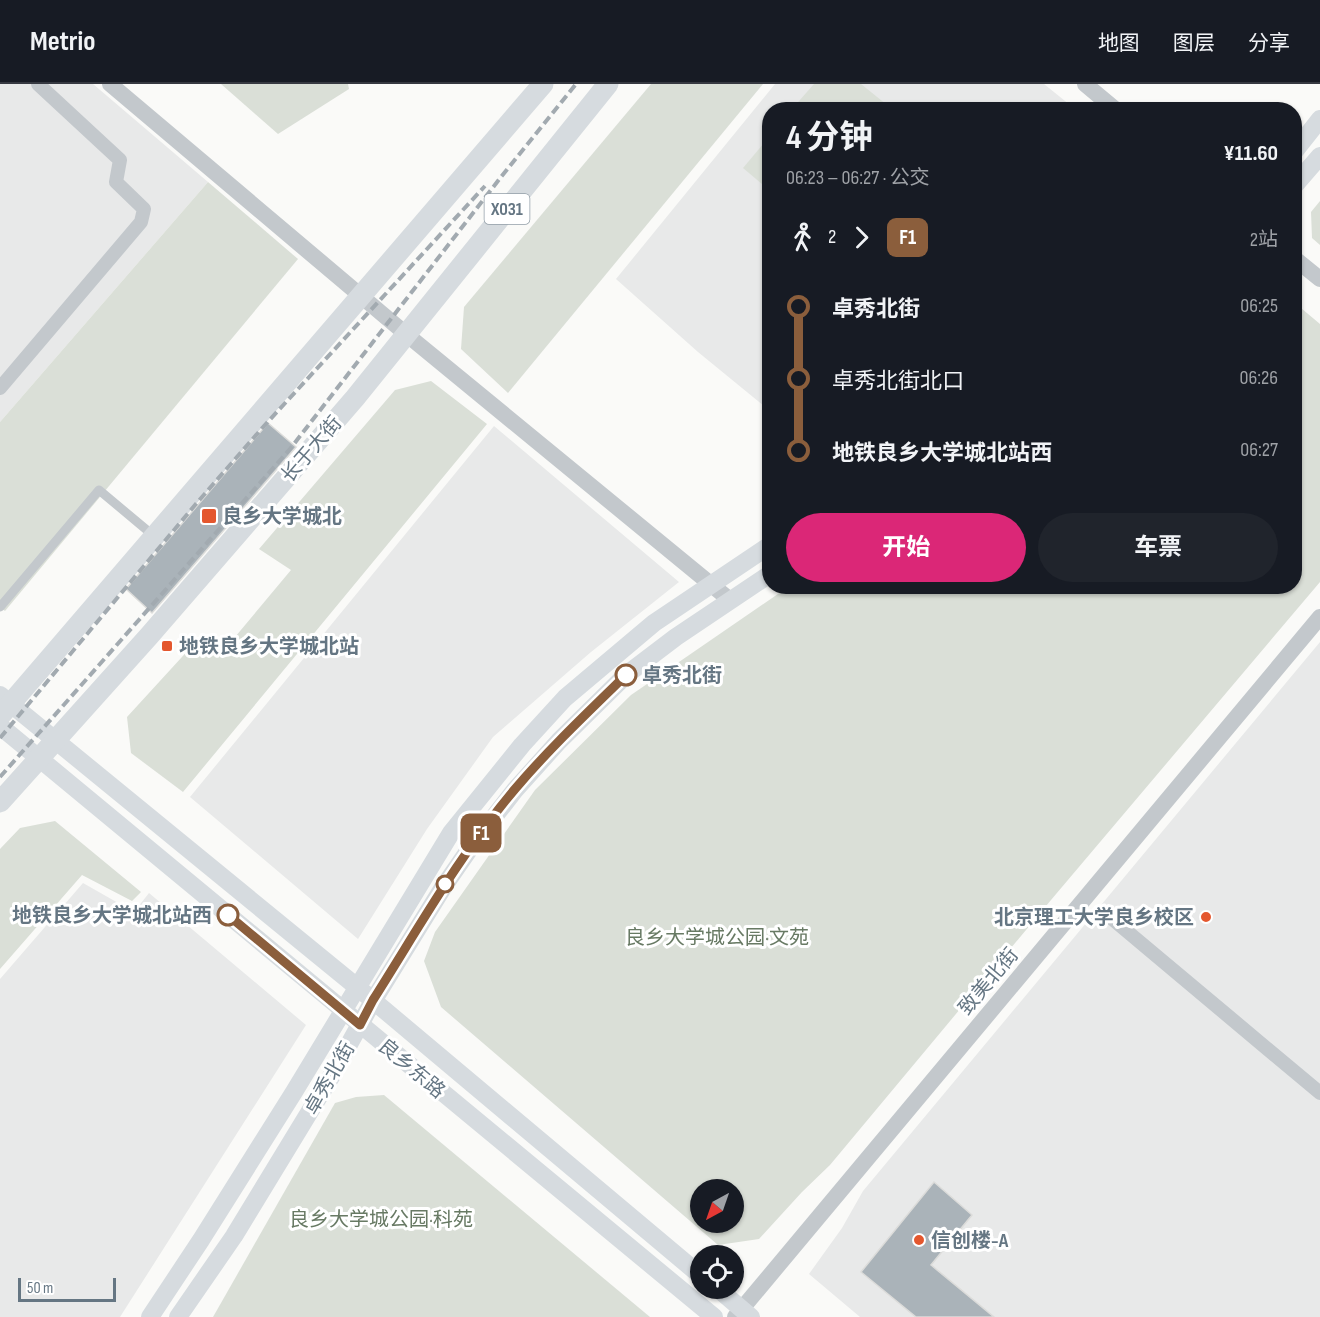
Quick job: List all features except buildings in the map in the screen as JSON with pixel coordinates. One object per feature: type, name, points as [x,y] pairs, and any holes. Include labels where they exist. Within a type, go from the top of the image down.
[{"type":"main road","name":"X031","points":[[4,705],[543,84]]},
{"type":"main road","name":"长于大街","points":[[0,802],[56,741],[355,398],[608,84]]},
{"type":"main road","points":[[1302,142],[1320,119]]},
{"type":"main road","points":[[1302,177],[1320,156]]},
{"type":"main road","name":"卓秀北街","points":[[150,1317],[208,1230],[294,1092],[451,833],[522,745],[565,698],[654,623],[762,550]]},
{"type":"main road","name":"卓秀北街","points":[[178,1317],[234,1236],[373,1000],[473,844],[515,790],[551,749],[626,675],[762,579]]},
{"type":"main road","name":"良乡东路","points":[[4,705],[56,741],[373,1000],[690,1267]]},
{"type":"main road","name":"良乡东路","points":[[0,726],[714,1317]]},
{"type":"main road","points":[[728,1299],[743,1314]]},
{"type":"street","points":[[0,388],[141,222],[144,209],[116,182],[120,160],[38,84]]},
{"type":"street","points":[[110,84],[360,296],[730,600]]},
{"type":"street","points":[[1085,84],[1106,102]]},
{"type":"street","points":[[1302,264],[1320,279]]},
{"type":"street","points":[[0,607],[99,490],[160,540]]},
{"type":"street","name":"致美北街","points":[[743,1314],[1320,617]]},
{"type":"street","points":[[1110,917],[1320,1093]]},
{"type":"shaded area","points":[[0,84],[93,84],[208,182],[0,422]]},
{"type":"shaded area","points":[[775,84],[1044,84],[1066,102],[762,102],[762,404],[698,352],[616,279]]},
{"type":"shaded area","points":[[494,426],[679,582],[591,652],[493,737],[427,829],[358,939],[190,797]]},
{"type":"shaded area","name":"北京理工大学良乡校区","points":[[1320,642],[1320,1317],[860,1317],[809,1274],[842,1228],[863,1191]]},
{"type":"shaded area","points":[[83,883],[134,912],[149,893],[306,1025],[120,1317],[0,1317],[0,979]]},
{"type":"green space","points":[[221,84],[348,84],[349,89],[278,134]]},
{"type":"green space","points":[[651,84],[763,84],[508,393],[461,349],[464,307]]},
{"type":"green space","points":[[814,84],[861,84],[883,102],[798,102]]},
{"type":"green space","points":[[762,145],[762,184],[743,168]]},
{"type":"green space","points":[[208,182],[298,259],[5,611],[0,607],[0,422]]},
{"type":"green space","points":[[1320,201],[1320,245],[1312,238],[1311,212]]},
{"type":"green space","name":"良乡大学城公园·文苑","points":[[1302,309],[1320,324],[1320,582],[830,1165],[759,1239],[718,1245],[704,1233],[744,1233],[744,1179],[690,1179],[690,1221],[441,1007],[424,961],[435,932],[535,790],[631,695],[778,594],[1302,594]]},
{"type":"green space","points":[[431,381],[487,424],[183,792],[131,753],[127,717],[203,634],[225,649],[291,570],[259,549],[395,390]]},
{"type":"green space","points":[[55,821],[141,892],[132,901],[82,875],[0,969],[0,849],[20,828]]},
{"type":"green space","name":"良乡大学城公园·科苑","points":[[384,1095],[650,1317],[213,1317],[335,1103],[356,1097]]},
{"type":"railway","points":[[0,777],[290,449],[576,84]]},
{"type":"railway","points":[[0,738],[264,426],[485,186]]},
{"type":"bus line","name":"F1","points":[[228,915],[360,1025],[373,1000],[444,886],[473,844],[515,790],[559,741],[626,675]]},
{"type":"place","name":"良乡大学城北","points":[[209,516]]},
{"type":"place","name":"地铁良乡大学城北站","points":[[167,646]]},
{"type":"place","name":"卓秀北街","points":[[626,675]]},
{"type":"place","name":"地铁良乡大学城北站西","points":[[228,915]]},
{"type":"place","name":"北京理工大学良乡校区","points":[[1206,917]]},
{"type":"place","name":"信创楼-A","points":[[919,1240]]}]
